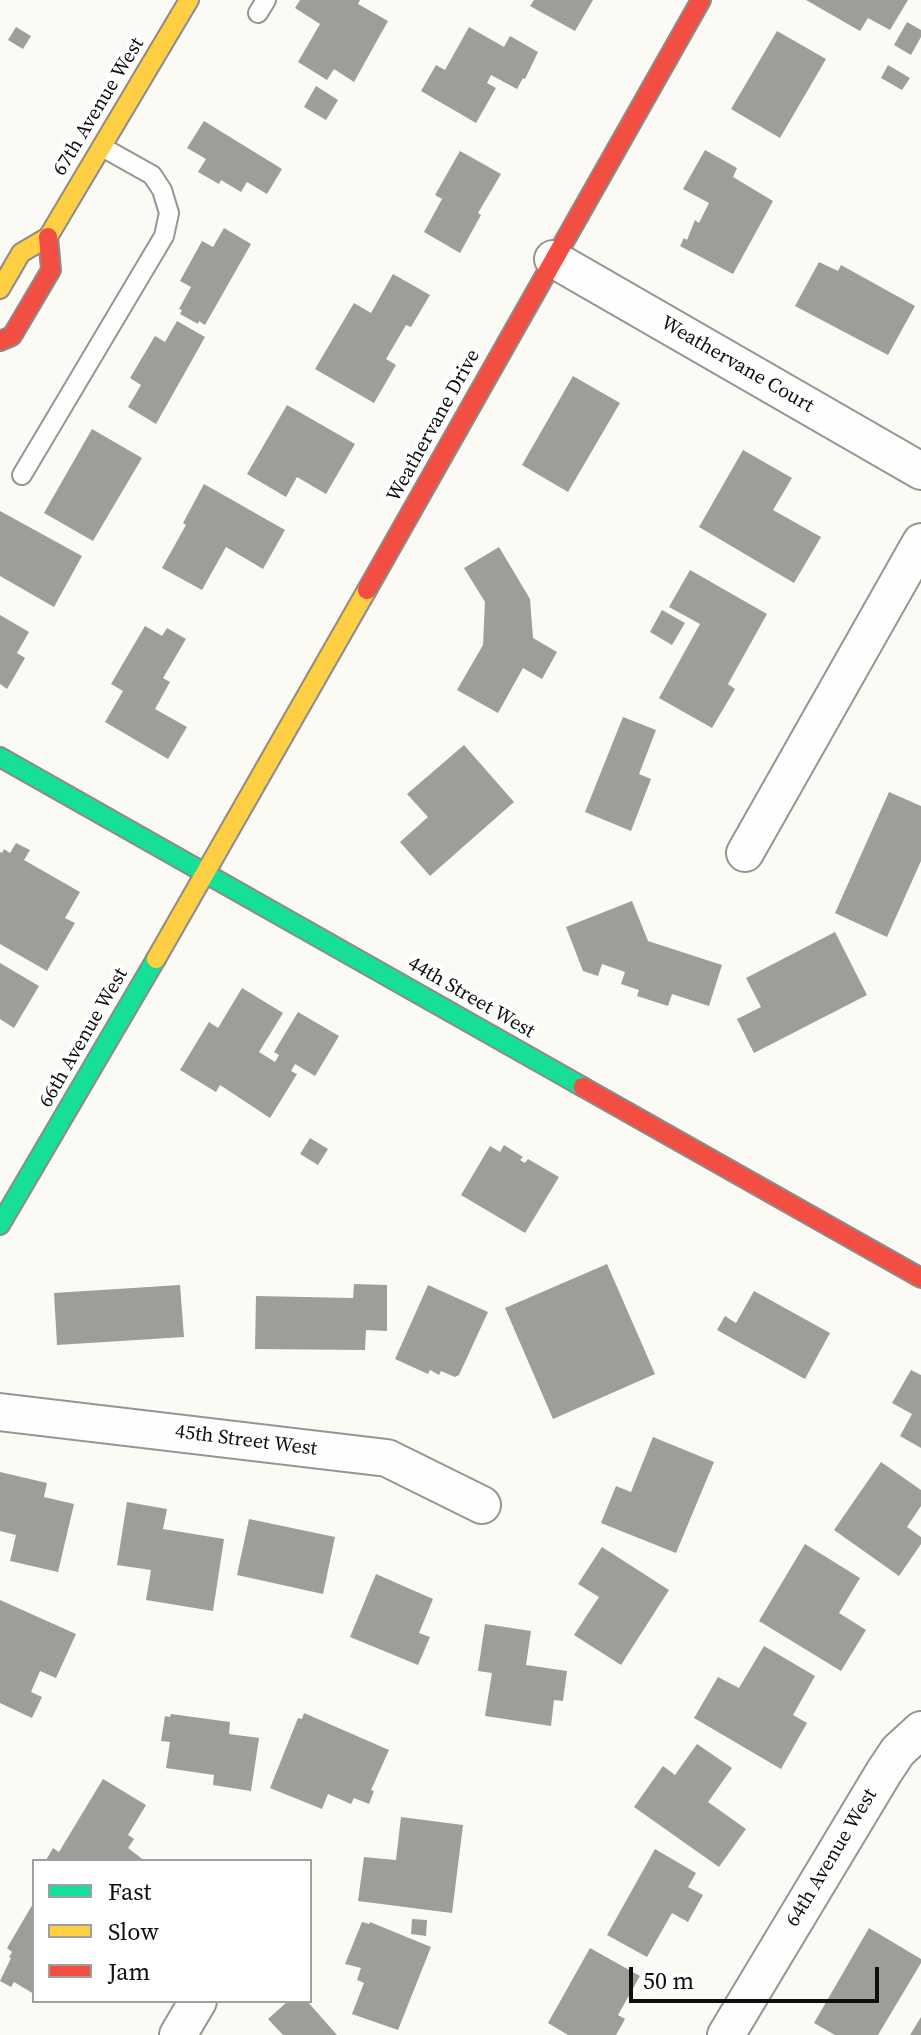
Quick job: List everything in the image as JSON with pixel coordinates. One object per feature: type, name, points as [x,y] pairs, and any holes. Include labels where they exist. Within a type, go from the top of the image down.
[{"type":"street","name":"67th Avenue West","points":[[0,289],[21,253],[48,237],[189,0]]},
{"type":"street","name":"Weathervane Drive","points":[[206,874],[701,0]]},
{"type":"street","points":[[0,341],[12,336],[51,270],[48,237]]},
{"type":"street","name":"Weathervane Court","points":[[553,259],[921,471]]},
{"type":"street","points":[[745,853],[921,542]]},
{"type":"street","name":"44th Street West","points":[[0,757],[921,1278]]},
{"type":"street","name":"66th Avenue West","points":[[0,1225],[206,874]]},
{"type":"street","name":"45th Street West","points":[[0,1412],[387,1458],[482,1505]]},
{"type":"street","name":"64th Avenue West","points":[[726,2035],[884,1772],[898,1751],[921,1730]]},
{"type":"street","points":[[178,2035],[197,2003]]},
{"type":"lane","points":[[22,475],[164,236],[169,213],[162,190],[152,175],[102,147]]},
{"type":"building","points":[[300,0],[360,0],[358,4],[388,21],[354,82],[334,69],[327,80],[298,62],[320,24],[295,8]]},
{"type":"building","points":[[534,0],[593,0],[575,31],[530,6]]},
{"type":"building","points":[[806,0],[908,0],[890,30],[868,18],[860,31]]},
{"type":"building","points":[[907,22],[921,30],[921,37],[911,55],[894,45]]},
{"type":"building","points":[[16,27],[31,36],[23,49],[8,40]]},
{"type":"building","points":[[469,27],[504,47],[510,36],[538,52],[517,89],[491,75],[487,83],[496,88],[476,123],[421,91],[436,65],[445,70]]},
{"type":"building","points":[[777,31],[826,59],[780,138],[731,109]]},
{"type":"building","points":[[888,65],[910,78],[902,90],[881,78]]},
{"type":"building","points":[[316,86],[338,100],[326,120],[304,107]]},
{"type":"building","points":[[204,121],[282,169],[267,194],[247,182],[241,192],[221,180],[219,184],[198,172],[206,159],[187,148]]},
{"type":"building","points":[[705,150],[737,168],[733,177],[773,201],[733,274],[680,246],[684,238],[687,240],[695,220],[699,223],[709,203],[683,189]]},
{"type":"building","points":[[460,151],[501,174],[478,213],[481,215],[460,253],[424,232],[442,199],[435,195]]},
{"type":"building","points":[[224,228],[251,244],[205,325],[199,321],[198,324],[180,314],[182,310],[179,309],[191,287],[180,281],[202,241],[213,247]]},
{"type":"building","points":[[819,262],[838,271],[841,265],[915,306],[888,355],[795,306]]},
{"type":"building","points":[[393,274],[430,295],[411,327],[406,325],[386,359],[396,365],[374,403],[315,369],[354,303],[371,313]]},
{"type":"building","points":[[177,321],[205,337],[156,424],[128,407],[141,385],[130,378],[155,336],[165,342]]},
{"type":"building","points":[[573,376],[620,403],[568,492],[522,465]]},
{"type":"building","points":[[287,405],[355,444],[326,494],[297,477],[286,497],[247,474]]},
{"type":"building","points":[[92,429],[142,458],[93,541],[44,513]]},
{"type":"building","points":[[743,450],[792,478],[773,510],[821,537],[794,583],[699,527]]},
{"type":"building","points":[[204,484],[285,530],[263,569],[226,547],[202,590],[162,568]]},
{"type":"building","points":[[0,511],[82,556],[54,607],[0,576]]},
{"type":"building","points":[[499,547],[530,599],[533,638],[557,652],[542,679],[523,668],[498,713],[457,690],[483,645],[485,602],[464,568]]},
{"type":"building","points":[[690,570],[767,614],[728,684],[735,689],[712,728],[659,698],[700,624],[669,607]]},
{"type":"building","points":[[662,610],[685,623],[672,645],[650,632]]},
{"type":"building","points":[[0,615],[29,632],[17,653],[25,658],[7,689],[0,684]]},
{"type":"building","points":[[145,626],[162,636],[167,628],[186,639],[163,678],[170,682],[155,709],[187,727],[168,759],[105,722],[123,691],[111,684]]},
{"type":"building","points":[[623,717],[656,730],[639,774],[651,779],[631,831],[585,812]]},
{"type":"building","points":[[464,745],[514,802],[430,876],[400,842],[428,817],[407,794]]},
{"type":"building","points":[[889,792],[921,806],[921,861],[887,937],[835,913]]},
{"type":"building","points":[[16,843],[30,850],[24,860],[80,892],[65,918],[75,923],[47,971],[0,944],[0,852],[4,849],[10,853]]},
{"type":"building","points":[[632,901],[648,941],[722,965],[709,1006],[672,994],[668,1006],[637,996],[639,990],[621,984],[625,972],[602,964],[598,976],[583,971],[566,927]]},
{"type":"building","points":[[835,932],[867,995],[754,1053],[737,1019],[761,1007],[746,978]]},
{"type":"building","points":[[0,963],[39,986],[14,1028],[0,1019]]},
{"type":"building","points":[[242,988],[283,1013],[259,1052],[275,1062],[279,1055],[274,1052],[298,1012],[339,1036],[315,1076],[295,1064],[291,1071],[297,1074],[270,1118],[220,1085],[216,1092],[180,1070],[209,1022],[218,1028]]},
{"type":"building","points":[[310,1138],[328,1149],[318,1165],[300,1154]]},
{"type":"building","points":[[504,1145],[523,1157],[520,1160],[525,1163],[528,1159],[559,1177],[525,1233],[461,1195],[490,1146],[500,1152]]},
{"type":"building","points":[[607,1264],[655,1374],[553,1419],[505,1308]]},
{"type":"building","points":[[354,1284],[387,1285],[387,1331],[366,1330],[365,1350],[255,1349],[256,1296],[353,1298]]},
{"type":"building","points":[[180,1285],[184,1337],[57,1345],[54,1293]]},
{"type":"building","points":[[428,1285],[488,1312],[459,1375],[455,1377],[441,1371],[439,1375],[430,1370],[428,1374],[395,1359]]},
{"type":"building","points":[[754,1291],[830,1333],[805,1379],[717,1330],[725,1316],[736,1323]]},
{"type":"building","points":[[911,1370],[921,1375],[921,1448],[900,1436],[912,1414],[892,1403]]},
{"type":"building","points":[[653,1437],[714,1462],[676,1553],[601,1523],[616,1486],[631,1492]]},
{"type":"building","points":[[881,1462],[921,1490],[921,1506],[907,1527],[921,1537],[921,1544],[899,1576],[834,1530]]},
{"type":"building","points":[[0,1472],[47,1483],[44,1497],[74,1504],[58,1572],[10,1561],[16,1535],[0,1531]]},
{"type":"building","points":[[127,1502],[167,1509],[163,1529],[224,1539],[213,1611],[146,1600],[151,1570],[117,1565]]},
{"type":"building","points":[[249,1519],[335,1537],[323,1594],[237,1575]]},
{"type":"building","points":[[805,1544],[860,1578],[839,1613],[866,1630],[841,1671],[759,1621]]},
{"type":"building","points":[[602,1547],[669,1590],[621,1665],[574,1635],[599,1597],[578,1584]]},
{"type":"building","points":[[376,1574],[433,1599],[419,1633],[430,1637],[418,1665],[350,1637]]},
{"type":"building","points":[[0,1600],[76,1634],[56,1678],[40,1671],[31,1692],[42,1697],[32,1718],[0,1703]]},
{"type":"building","points":[[485,1624],[531,1631],[526,1665],[567,1671],[563,1701],[554,1700],[551,1726],[485,1716],[492,1673],[478,1671]]},
{"type":"building","points":[[764,1646],[815,1676],[793,1715],[807,1723],[781,1769],[694,1718],[718,1677],[739,1688]]},
{"type":"building","points":[[304,1713],[389,1750],[371,1790],[374,1791],[369,1804],[354,1798],[351,1804],[328,1794],[322,1809],[270,1788],[298,1718],[302,1719]]},
{"type":"building","points":[[171,1714],[230,1722],[229,1734],[259,1738],[251,1791],[213,1785],[214,1775],[166,1768],[170,1742],[161,1741],[165,1716],[170,1717]]},
{"type":"building","points":[[697,1744],[732,1768],[708,1802],[746,1829],[719,1867],[634,1807],[663,1766],[675,1775]]},
{"type":"building","points":[[103,1779],[146,1805],[128,1835],[134,1839],[128,1848],[142,1859],[47,1859],[53,1848],[59,1852]]},
{"type":"building","points":[[401,1817],[463,1825],[452,1913],[358,1901],[364,1857],[396,1860]]},
{"type":"building","points":[[655,1849],[696,1873],[688,1887],[703,1895],[688,1922],[672,1913],[647,1957],[607,1935]]},
{"type":"building","points":[[32,1905],[32,1993],[14,1982],[11,1987],[0,1981],[11,1958],[12,1952],[7,1948]]},
{"type":"building","points":[[412,1919],[427,1920],[426,1936],[411,1934]]},
{"type":"building","points":[[362,1922],[370,1922],[431,1947],[398,2030],[352,2014],[364,1983],[357,1980],[361,1968],[345,1964]]},
{"type":"building","points":[[869,1928],[921,1959],[921,1963],[878,2035],[835,2035],[814,2023]]},
{"type":"building","points":[[590,1948],[640,1976],[618,2015],[625,2019],[616,2035],[568,2035],[548,2023]]},
{"type":"building","points":[[286,2003],[309,2003],[337,2035],[283,2035],[268,2019]]},
{"type":"building","points":[[921,2017],[921,2035],[910,2035]]},
{"type":"traffic: fast","points":[[0,757],[583,1087]]},
{"type":"traffic: fast","points":[[0,1225],[156,959]]},
{"type":"traffic: slow","points":[[0,289],[21,253],[48,237],[189,0]]},
{"type":"traffic: slow","points":[[156,959],[367,590]]},
{"type":"traffic: jam","points":[[367,590],[701,0]]},
{"type":"traffic: jam","points":[[0,341],[12,336],[51,270],[48,237]]},
{"type":"traffic: jam","points":[[583,1087],[921,1278]]}]
